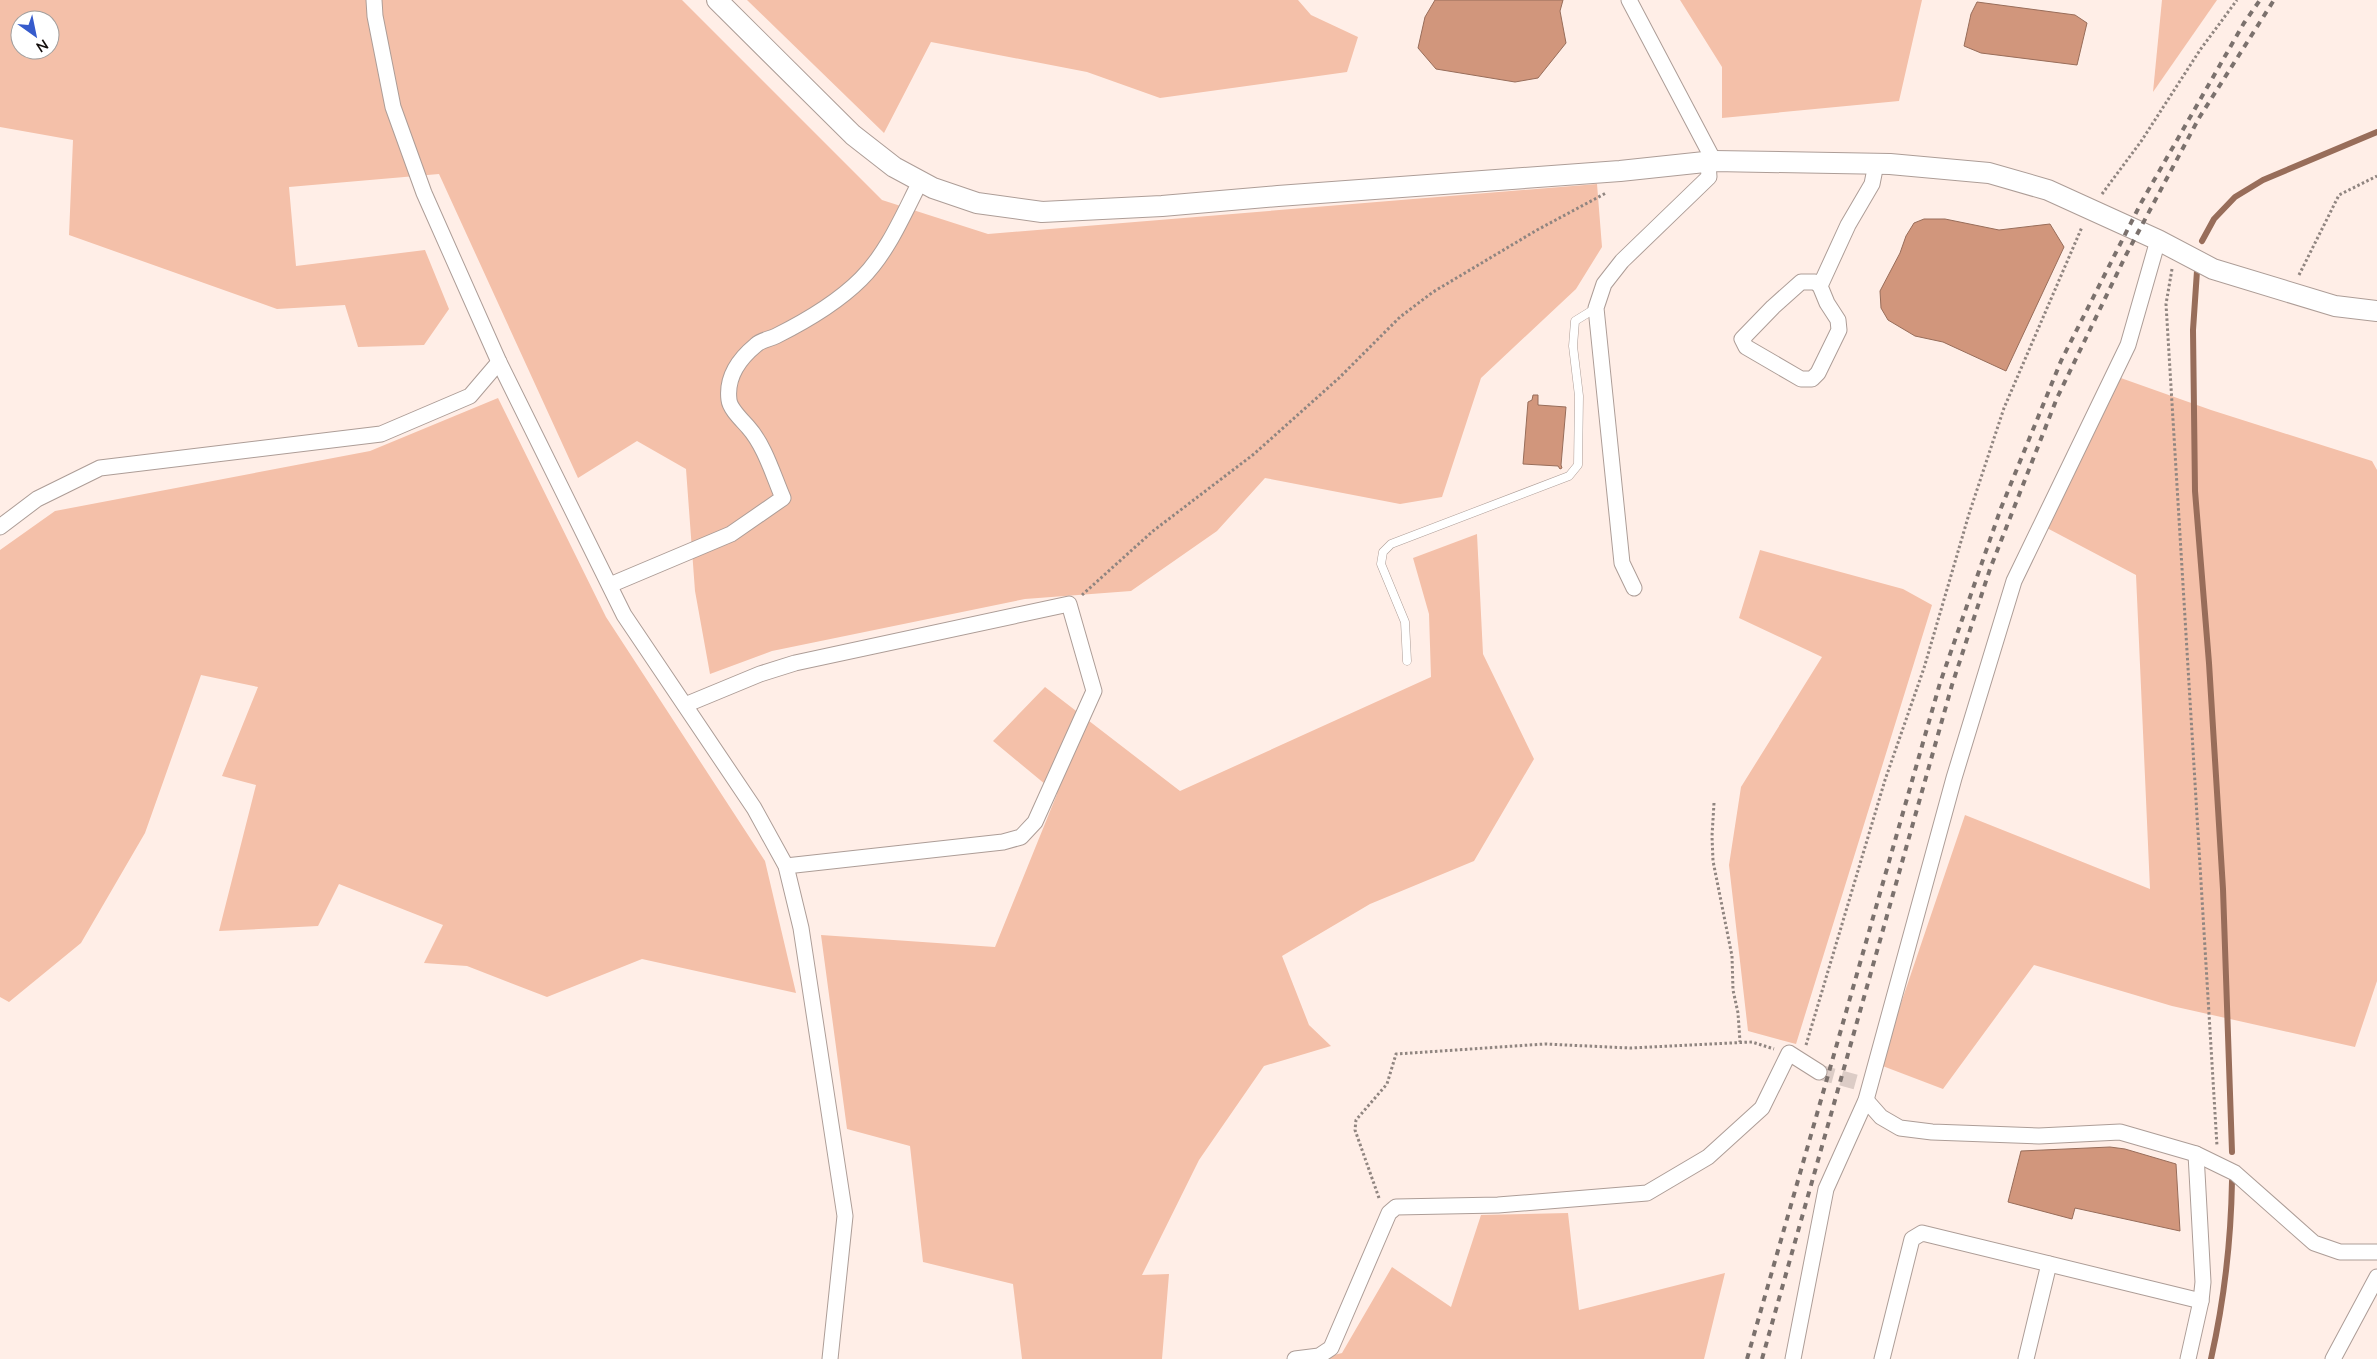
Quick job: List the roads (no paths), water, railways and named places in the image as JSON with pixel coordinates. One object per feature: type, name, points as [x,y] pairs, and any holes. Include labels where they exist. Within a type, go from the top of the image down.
[{"type":"street","points":[[374,0],[375,16],[393,107],[424,193],[498,362],[610,584],[624,616],[754,808],[786,866],[801,928],[845,1216],[830,1359]]},
{"type":"street","points":[[717,0],[853,135],[894,167],[920,182],[976,203],[1042,212],[1162,206],[1711,162],[1876,164],[1989,173],[2048,190],[2158,240],[2213,269],[2335,306],[2377,311]]},
{"type":"street","points":[[1629,0],[1711,162],[1709,177],[1622,261],[1604,284],[1596,308],[1622,563],[1634,588]]},
{"type":"street","points":[[1820,286],[1814,282],[1801,282],[1742,339],[1746,347],[1801,378],[1812,379],[1818,373],[1839,330],[1838,320],[1827,303],[1820,286],[1848,225],[1872,184],[1876,164]]},
{"type":"street","points":[[610,584],[732,534],[783,498],[764,454],[750,430],[729,402],[728,384],[742,359],[758,343],[776,336],[830,304],[861,279],[882,253],[920,182]]},
{"type":"street","points":[[1793,1359],[1826,1189],[1866,1100],[1954,778],[2014,580],[2128,345],[2158,240]]},
{"type":"street","points":[[0,527],[37,499],[100,468],[380,434],[470,396],[498,362]]},
{"type":"street","points":[[685,705],[760,674],[794,663],[1069,604],[1094,690],[1035,822],[1021,837],[1003,842],[786,866]]},
{"type":"street","points":[[1295,1359],[1319,1356],[1331,1348],[1389,1213],[1396,1207],[1498,1205],[1647,1193],[1708,1157],[1762,1108],[1795,1057],[1819,1072]]},
{"type":"street","points":[[1866,1100],[1881,1117],[1900,1128],[1932,1132],[2039,1136],[2120,1132],[2196,1154],[2235,1173],[2314,1243],[2340,1252],[2377,1252]]},
{"type":"street","points":[[2188,1359],[2203,1282],[2196,1154]]},
{"type":"street","points":[[1882,1359],[1912,1239],[1922,1233],[2201,1300]]},
{"type":"street","points":[[2026,1359],[2049,1264]]},
{"type":"street","points":[[2333,1359],[2377,1278]]},
{"type":"lane","points":[[1407,661],[1404,622],[1381,564],[1383,552],[1390,544],[1569,476],[1578,465],[1579,396],[1574,346],[1575,321],[1596,308]]},
{"type":"waterway","points":[[2202,241],[2214,219],[2235,197],[2263,180],[2377,132]]},
{"type":"waterway","points":[[2197,271],[2193,330],[2195,491],[2209,663],[2223,889],[2232,1152]]},
{"type":"waterway","points":[[2211,1359],[2220,1315],[2226,1270],[2232,1181]]},
{"type":"tunnel","points":[[1819,1072],[1870,1086]]},
{"type":"railway","points":[[1747,1359],[1940,683],[2001,508],[2061,361],[2141,203],[2244,23],[2260,0]]},
{"type":"railway","points":[[1762,1359],[1952,685],[1990,569],[2057,398],[2126,255],[2199,118],[2274,0]]}]
